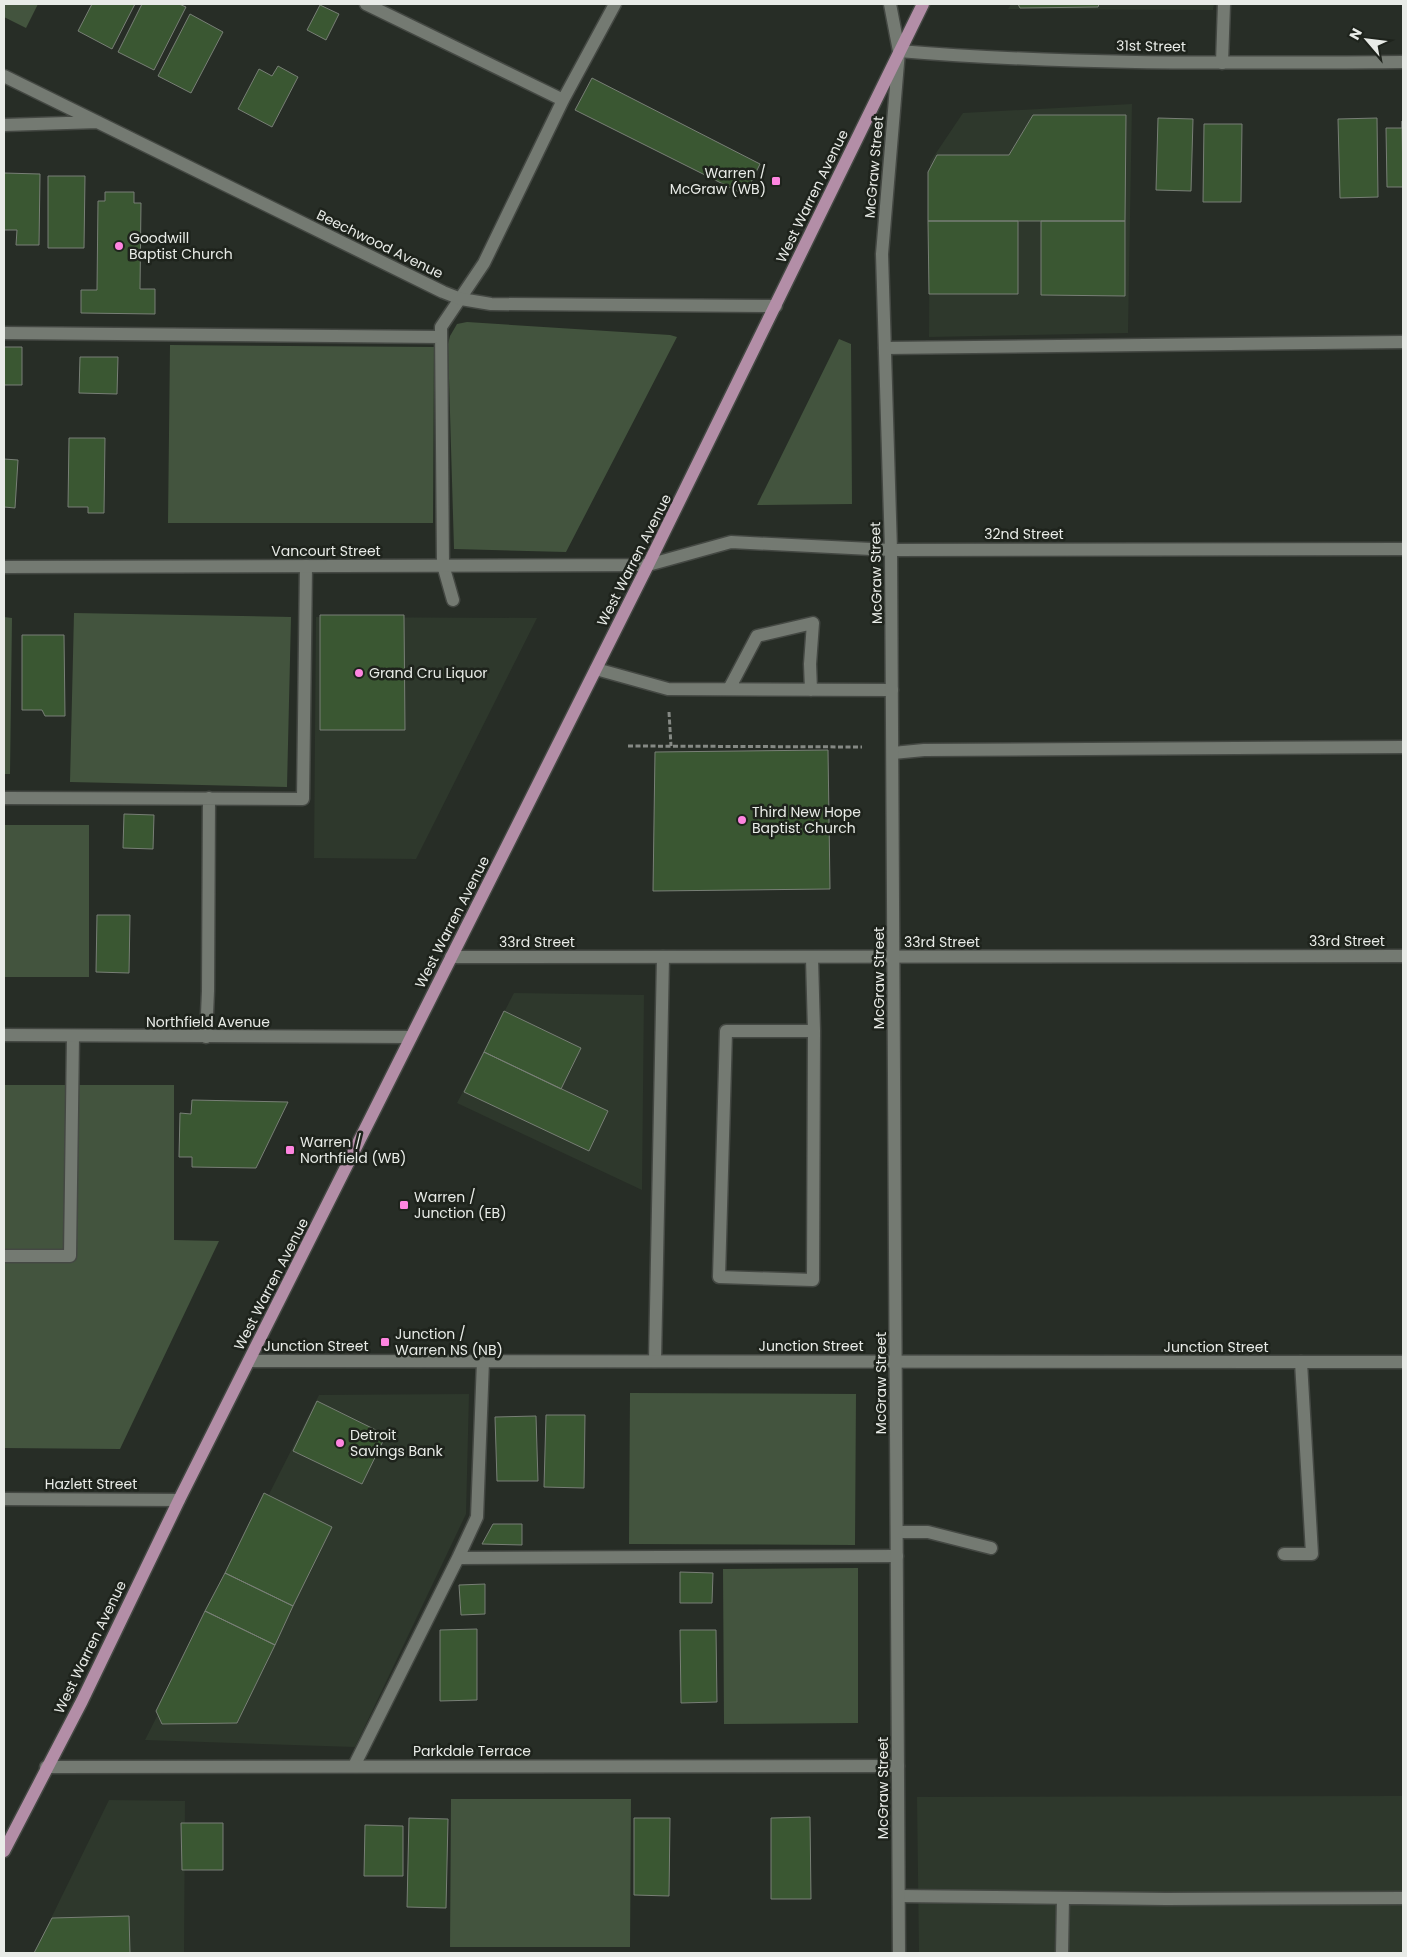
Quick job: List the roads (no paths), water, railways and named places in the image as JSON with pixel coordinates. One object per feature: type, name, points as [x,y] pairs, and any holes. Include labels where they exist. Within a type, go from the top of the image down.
[{"type":"main road","name":"West Warren Avenue","points":[[4,1851],[82,1701],[179,1500],[648,565],[923,4]]},
{"type":"street","points":[[366,4],[563,100]]},
{"type":"street","points":[[453,600],[443,565],[441,327],[484,262],[563,100],[615,4]]},
{"type":"street","name":"McGraw Street","points":[[890,4],[899,51],[882,254],[891,550],[893,752],[898,1532],[898,1953]]},
{"type":"street","points":[[1222,63],[1224,4]]},
{"type":"street","name":"31st Street","points":[[899,51],[976,58],[1222,63],[1403,62]]},
{"type":"street","name":"Beechwood Avenue","points":[[4,76],[443,292],[461,299],[491,304],[776,306]]},
{"type":"street","points":[[4,126],[100,122]]},
{"type":"street","points":[[4,333],[441,337]]},
{"type":"street","points":[[885,348],[1403,342]]},
{"type":"street","name":"32nd Street","points":[[648,565],[731,542],[891,550],[1403,549]]},
{"type":"street","name":"Vancourt Street","points":[[4,567],[648,565]]},
{"type":"street","points":[[4,798],[304,799],[306,566]]},
{"type":"street","points":[[729,689],[757,636],[813,623],[810,664],[811,690]]},
{"type":"street","points":[[596,669],[668,689],[892,690]]},
{"type":"street","points":[[893,752],[934,750],[1403,747]]},
{"type":"street","points":[[206,1037],[209,798]]},
{"type":"street","name":"33rd Street","points":[[451,957],[1403,956]]},
{"type":"street","points":[[655,1361],[662,957]]},
{"type":"street","points":[[812,958],[814,1031],[813,1280],[719,1277],[726,1031],[814,1031]]},
{"type":"street","name":"Northfield Avenue","points":[[4,1036],[411,1037]]},
{"type":"street","points":[[4,1256],[70,1256],[73,1036]]},
{"type":"street","name":"Junction Street","points":[[249,1362],[896,1360],[1403,1362]]},
{"type":"street","points":[[354,1766],[477,1517],[483,1361]]},
{"type":"street","points":[[1284,1554],[1312,1554],[1301,1362]]},
{"type":"street","name":"Hazlett Street","points":[[4,1499],[179,1500]]},
{"type":"street","points":[[898,1532],[928,1532],[991,1548]]},
{"type":"street","points":[[458,1558],[897,1556]]},
{"type":"street","name":"Parkdale Terrace","points":[[46,1767],[898,1766]]},
{"type":"street","points":[[899,1896],[1403,1898]]},
{"type":"street","points":[[1062,1953],[1063,1898]]},
{"type":"place","name":"Warren / McGraw (WB)","points":[[776,181]]},
{"type":"place","name":"Goodwill Baptist Church","points":[[119,246]]},
{"type":"place","name":"Grand Cru Liquor","points":[[359,673]]},
{"type":"place","name":"Third New Hope Baptist Church","points":[[742,820]]},
{"type":"place","name":"Warren / Northfield (WB)","points":[[290,1150]]},
{"type":"place","name":"Warren / Junction (EB)","points":[[404,1205]]},
{"type":"place","name":"Junction / Warren NS (NB)","points":[[385,1342]]},
{"type":"place","name":"Detroit Savings Bank","points":[[340,1443]]}]
